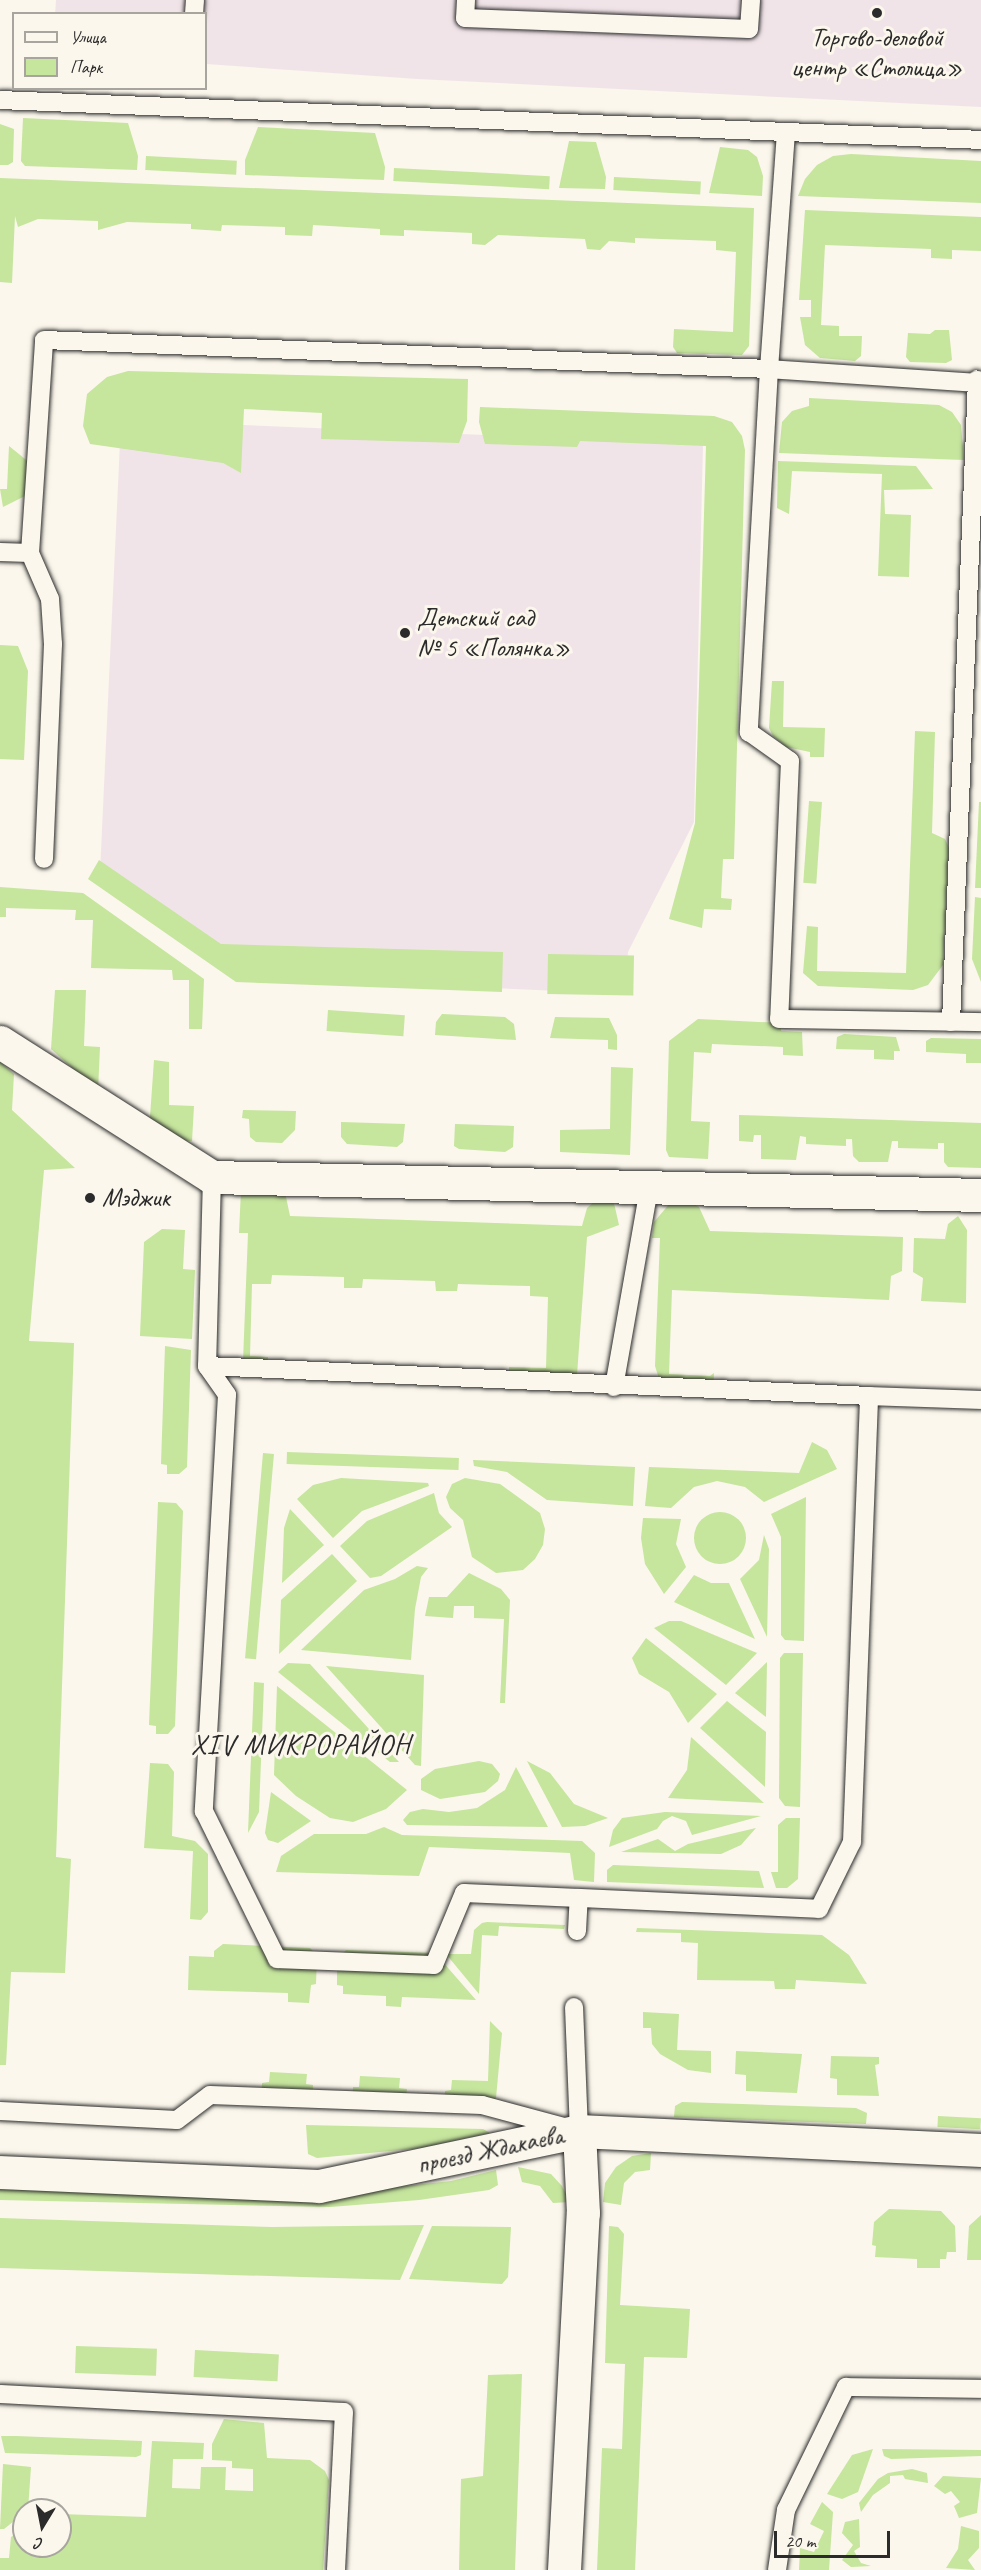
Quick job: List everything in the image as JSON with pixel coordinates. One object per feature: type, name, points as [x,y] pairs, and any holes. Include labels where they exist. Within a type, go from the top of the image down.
[{"type":"street","points":[[0,1042],[212,1178],[981,1195]]},
{"type":"street","points":[[564,2570],[583,2213],[579,2131]]},
{"type":"street","name":"проезд Ждакаева","points":[[0,2172],[319,2186],[579,2131],[981,2150]]},
{"type":"lane","points":[[466,0],[465,18],[749,29],[751,0]]},
{"type":"lane","points":[[0,100],[981,140]]},
{"type":"lane","points":[[786,132],[769,369],[749,732],[790,761],[779,1019],[981,1022]]},
{"type":"lane","points":[[44,859],[53,644],[50,599],[30,553],[44,340],[769,369],[979,381],[951,1022]]},
{"type":"lane","points":[[0,552],[30,553]]},
{"type":"lane","points":[[212,1178],[207,1366],[227,1395],[204,1811],[277,1959],[434,1965],[464,1893],[819,1909],[852,1842],[869,1396]]},
{"type":"lane","points":[[614,1387],[649,1188]]},
{"type":"lane","points":[[207,1366],[614,1387],[981,1400]]},
{"type":"lane","points":[[578,1931],[579,1898]]},
{"type":"lane","points":[[0,2110],[177,2120],[210,2096],[482,2104],[579,2131],[574,2007]]},
{"type":"lane","points":[[777,2570],[786,2510],[846,2387],[981,2389]]},
{"type":"lane","points":[[0,2394],[344,2412],[336,2570]]},
{"type":"shaded area","points":[[56,0],[981,0],[981,107],[417,79],[207,64],[207,12],[55,12]]},
{"type":"shaded area","name":"Детский сад № 5 «Полянка»","points":[[121,420],[703,444],[694,822],[628,952],[626,994],[243,977],[100,872]]},
{"type":"green space","points":[[23,118],[128,123],[138,156],[137,170],[25,166],[21,161]]},
{"type":"green space","points":[[0,124],[14,129],[13,162],[8,165],[0,165]]},
{"type":"green space","points":[[258,127],[375,133],[385,167],[384,180],[245,175],[245,160]]},
{"type":"green space","points":[[569,141],[596,142],[606,177],[605,189],[559,188]]},
{"type":"green space","points":[[720,147],[748,150],[757,157],[763,176],[762,196],[709,193]]},
{"type":"green space","points":[[851,154],[981,161],[981,203],[798,196],[805,179],[817,165],[833,156]]},
{"type":"green space","points":[[146,156],[237,161],[236,175],[145,170]]},
{"type":"green space","points":[[394,168],[550,176],[549,189],[393,181]]},
{"type":"green space","points":[[614,177],[701,182],[700,195],[613,190]]},
{"type":"green space","points":[[0,178],[754,208],[749,346],[742,355],[677,353],[673,347],[674,329],[733,332],[736,252],[716,250],[716,241],[635,238],[635,243],[609,241],[600,250],[587,249],[585,239],[498,235],[485,245],[472,244],[472,233],[404,230],[404,236],[380,235],[380,229],[313,225],[312,236],[285,235],[285,227],[222,225],[221,231],[191,229],[191,224],[127,222],[98,230],[98,221],[38,219],[18,227],[15,216],[12,283],[0,282]]},
{"type":"green space","points":[[805,210],[981,217],[981,251],[952,250],[952,259],[931,258],[931,249],[825,245],[821,325],[839,326],[839,336],[862,336],[861,356],[855,361],[820,358],[805,345],[800,317],[811,317],[811,300],[799,300]]},
{"type":"green space","points":[[935,330],[949,330],[952,360],[946,363],[910,362],[906,357],[908,333],[930,334]]},
{"type":"green space","points":[[128,371],[468,379],[467,421],[459,443],[321,439],[322,413],[244,409],[241,473],[223,463],[90,444],[83,426],[87,394],[107,377]]},
{"type":"green space","points":[[809,398],[939,405],[952,412],[961,425],[964,460],[779,453],[782,422],[792,411],[809,406]]},
{"type":"green space","points":[[480,407],[714,416],[732,422],[742,436],[745,450],[734,859],[723,859],[721,898],[732,899],[731,910],[704,909],[702,928],[669,919],[695,823],[706,446],[580,441],[577,447],[485,444],[479,422]]},
{"type":"green space","points":[[9,446],[30,463],[25,496],[3,507],[0,489],[7,489]]},
{"type":"green space","points":[[778,461],[916,466],[933,489],[884,490],[885,514],[911,515],[909,577],[878,576],[882,474],[792,471],[789,514],[777,508]]},
{"type":"green space","points":[[0,645],[18,646],[28,671],[24,760],[0,759]]},
{"type":"green space","points":[[772,681],[784,681],[783,727],[825,728],[824,757],[810,757],[810,752],[786,747],[773,736],[769,728]]},
{"type":"green space","points":[[915,731],[935,732],[932,833],[945,839],[949,848],[943,965],[928,985],[913,990],[818,986],[803,973],[807,926],[818,927],[817,971],[906,973]]},
{"type":"green space","points":[[809,801],[822,802],[816,884],[803,883]]},
{"type":"green space","points":[[979,802],[981,802],[981,888],[975,888]]},
{"type":"green space","points":[[99,860],[221,944],[503,952],[502,992],[236,982],[88,879]]},
{"type":"green space","points":[[0,887],[83,893],[204,979],[202,1029],[189,1029],[189,980],[173,980],[172,970],[91,968],[93,920],[75,920],[76,910],[6,908],[6,917],[0,917]]},
{"type":"green space","points":[[975,897],[981,898],[981,982],[972,959]]},
{"type":"green space","points":[[548,954],[634,956],[633,995],[547,994]]},
{"type":"green space","points":[[55,990],[86,990],[84,1046],[100,1047],[98,1091],[51,1049]]},
{"type":"green space","points":[[328,1010],[405,1015],[403,1036],[327,1031]]},
{"type":"green space","points":[[442,1014],[505,1017],[514,1024],[516,1040],[435,1035],[436,1022]]},
{"type":"green space","points":[[555,1017],[609,1018],[617,1035],[617,1050],[608,1049],[608,1040],[550,1038]]},
{"type":"green space","points":[[698,1019],[781,1023],[781,1031],[802,1032],[803,1056],[783,1055],[783,1047],[712,1044],[711,1053],[694,1052],[691,1121],[710,1122],[708,1159],[669,1157],[666,1150],[669,1041]]},
{"type":"green space","points":[[844,1034],[896,1037],[900,1051],[894,1051],[894,1060],[874,1059],[874,1050],[836,1049],[837,1037]]},
{"type":"green space","points":[[931,1038],[981,1039],[981,1063],[966,1063],[966,1054],[926,1052],[926,1041]]},
{"type":"green space","points":[[154,1060],[169,1062],[169,1105],[194,1106],[192,1141],[155,1140],[149,1131]]},
{"type":"green space","points":[[0,1062],[14,1074],[12,1110],[75,1168],[44,1170],[29,1341],[74,1343],[56,1857],[71,1859],[65,1973],[11,1972],[6,2065],[0,2065]]},
{"type":"green space","points":[[611,1067],[633,1068],[630,1155],[560,1152],[560,1130],[610,1129]]},
{"type":"green space","points":[[243,1110],[296,1111],[295,1130],[282,1143],[256,1142],[250,1137],[249,1119],[242,1118]]},
{"type":"green space","points":[[739,1115],[981,1123],[981,1168],[948,1167],[944,1162],[944,1143],[938,1143],[938,1149],[898,1148],[898,1141],[892,1141],[888,1162],[859,1162],[853,1156],[852,1139],[846,1139],[846,1146],[806,1144],[806,1137],[800,1136],[796,1160],[761,1159],[761,1135],[754,1135],[753,1142],[739,1141]]},
{"type":"green space","points":[[341,1122],[405,1124],[403,1142],[397,1147],[347,1144],[341,1137]]},
{"type":"green space","points":[[455,1124],[514,1126],[513,1147],[505,1152],[459,1149],[454,1146]]},
{"type":"green space","points":[[241,1190],[285,1192],[290,1216],[582,1226],[587,1208],[596,1200],[614,1203],[619,1225],[587,1237],[577,1375],[509,1376],[509,1367],[546,1368],[548,1297],[530,1296],[530,1286],[458,1284],[457,1291],[436,1291],[435,1281],[363,1279],[362,1288],[344,1288],[344,1277],[272,1275],[271,1284],[252,1284],[250,1356],[268,1357],[268,1367],[243,1361],[248,1233],[239,1233]]},
{"type":"green space","points":[[671,1202],[692,1203],[699,1207],[710,1231],[903,1237],[902,1271],[891,1276],[889,1300],[672,1290],[669,1374],[710,1376],[714,1373],[713,1395],[660,1382],[655,1366],[660,1238],[652,1238],[654,1222]]},
{"type":"green space","points":[[958,1216],[967,1230],[966,1303],[921,1301],[923,1278],[913,1272],[914,1238],[945,1239],[948,1224]]},
{"type":"green space","points":[[162,1229],[185,1230],[183,1269],[195,1270],[192,1339],[140,1336],[144,1242]]},
{"type":"green space","points":[[165,1346],[191,1350],[187,1467],[179,1474],[167,1474],[167,1465],[161,1464]]},
{"type":"green space","points":[[812,1442],[827,1450],[837,1469],[764,1502],[745,1487],[717,1481],[694,1487],[671,1508],[645,1506],[649,1467],[799,1473]]},
{"type":"green space","points":[[287,1452],[459,1458],[458,1470],[287,1464]]},
{"type":"green space","points":[[263,1453],[274,1454],[256,1659],[245,1658]]},
{"type":"green space","points":[[473,1460],[635,1467],[633,1506],[547,1500],[507,1472],[474,1466]]},
{"type":"green space","points":[[341,1478],[428,1483],[429,1486],[362,1511],[333,1538],[297,1499],[313,1485]]},
{"type":"green space","points":[[465,1478],[500,1484],[540,1513],[545,1529],[543,1545],[535,1559],[523,1570],[496,1573],[472,1557],[463,1520],[450,1508],[446,1497],[452,1484]]},
{"type":"green space","points":[[434,1493],[439,1513],[452,1527],[381,1576],[370,1578],[340,1546],[367,1521]]},
{"type":"green space","points":[[806,1497],[804,1641],[785,1640],[781,1635],[781,1537],[771,1514]]},
{"type":"green space","points":[[158,1502],[176,1503],[183,1511],[175,1726],[168,1734],[156,1734],[156,1726],[149,1725]]},
{"type":"green space","points":[[290,1509],[324,1545],[282,1583],[284,1528]]},
{"type":"green space","points":[[720,1512],[730,1514],[738,1520],[744,1528],[746,1538],[744,1548],[738,1556],[730,1562],[720,1564],[710,1562],[702,1556],[696,1548],[694,1538],[696,1528],[702,1520],[710,1514]]},
{"type":"green space","points":[[643,1518],[681,1519],[676,1544],[686,1567],[664,1594],[645,1564],[641,1538]]},
{"type":"green space","points":[[764,1535],[769,1549],[767,1637],[740,1579],[759,1560]]},
{"type":"green space","points":[[332,1554],[357,1581],[279,1654],[281,1600]]},
{"type":"green space","points":[[417,1566],[428,1568],[421,1577],[415,1609],[411,1660],[301,1650],[364,1590],[395,1579]]},
{"type":"green space","points":[[469,1573],[501,1589],[510,1600],[505,1703],[500,1703],[504,1619],[474,1618],[474,1606],[454,1606],[453,1618],[425,1616],[429,1597],[447,1597]]},
{"type":"green space","points":[[694,1575],[711,1583],[729,1583],[755,1639],[674,1602]]},
{"type":"green space","points":[[669,1621],[681,1621],[757,1653],[726,1685],[654,1628]]},
{"type":"green space","points":[[646,1638],[717,1694],[688,1723],[669,1692],[639,1674],[632,1658]]},
{"type":"green space","points":[[784,1653],[803,1653],[800,1807],[785,1806],[779,1798],[780,1658]]},
{"type":"green space","points":[[767,1662],[766,1717],[735,1693]]},
{"type":"green space","points":[[288,1663],[310,1664],[399,1762],[390,1762],[278,1672]]},
{"type":"green space","points":[[326,1666],[424,1675],[421,1766],[415,1765]]},
{"type":"green space","points":[[254,1682],[264,1683],[259,1812],[248,1833]]},
{"type":"green space","points":[[277,1686],[407,1790],[386,1809],[353,1822],[330,1818],[296,1796],[274,1775]]},
{"type":"green space","points":[[727,1701],[766,1732],[765,1787],[700,1728]]},
{"type":"green space","points":[[691,1737],[764,1803],[668,1798],[687,1770]]},
{"type":"green space","points":[[479,1761],[492,1764],[500,1774],[498,1781],[485,1792],[440,1799],[421,1790],[421,1779],[435,1769]]},
{"type":"green space","points":[[527,1761],[550,1773],[574,1804],[608,1818],[585,1826],[562,1827]]},
{"type":"green space","points":[[150,1763],[168,1764],[174,1772],[172,1836],[195,1841],[208,1854],[208,1912],[201,1920],[190,1919],[193,1851],[144,1848]]},
{"type":"green space","points":[[516,1767],[548,1827],[407,1825],[403,1820],[410,1812],[423,1809],[449,1812],[477,1808],[505,1790]]},
{"type":"green space","points":[[271,1792],[311,1821],[278,1843],[268,1840],[265,1833]]},
{"type":"green space","points":[[665,1812],[761,1816],[692,1835],[686,1821],[672,1816],[663,1821],[657,1829],[609,1847],[613,1830],[622,1818]]},
{"type":"green space","points":[[786,1818],[800,1818],[798,1879],[787,1888],[776,1888],[771,1872],[778,1872],[778,1825]]},
{"type":"green space","points":[[384,1827],[402,1835],[582,1841],[595,1853],[594,1882],[574,1880],[570,1853],[429,1847],[419,1876],[276,1872],[281,1856],[314,1834],[366,1834]]},
{"type":"green space","points":[[756,1828],[741,1845],[721,1854],[621,1852],[658,1839],[675,1851],[688,1844]]},
{"type":"green space","points":[[613,1865],[759,1871],[764,1888],[607,1882],[607,1870]]},
{"type":"green space","points":[[482,1923],[565,1925],[564,1929],[499,1926],[498,1936],[482,1935],[479,1994],[446,1954],[471,1954],[474,1930]]},
{"type":"green space","points":[[637,1928],[822,1935],[849,1955],[867,1984],[796,1980],[795,1989],[775,1989],[774,1981],[697,1980],[698,1943],[681,1942],[681,1933],[636,1932]]},
{"type":"green space","points":[[223,1944],[310,1948],[317,1955],[316,1984],[311,1985],[309,2003],[288,2002],[288,1993],[188,1990],[189,1956],[214,1957],[214,1951]]},
{"type":"green space","points":[[346,1950],[435,1953],[476,2000],[402,1997],[401,2007],[386,2006],[386,1996],[343,1994],[343,1986],[337,1985],[337,1959]]},
{"type":"green space","points":[[643,2012],[679,2014],[677,2050],[711,2051],[711,2073],[688,2070],[660,2054],[652,2044],[651,2028],[643,2028]]},
{"type":"green space","points":[[490,2021],[502,2033],[496,2098],[492,2103],[444,2112],[445,2091],[451,2090],[452,2080],[488,2081]]},
{"type":"green space","points":[[736,2051],[802,2054],[797,2093],[746,2091],[746,2075],[735,2074]]},
{"type":"green space","points":[[831,2056],[879,2057],[879,2064],[875,2065],[879,2096],[837,2095],[837,2079],[830,2078]]},
{"type":"green space","points":[[270,2072],[307,2074],[306,2084],[313,2085],[312,2107],[261,2105],[262,2083],[269,2082]]},
{"type":"green space","points":[[360,2076],[400,2078],[399,2088],[407,2089],[404,2110],[352,2108],[353,2087],[359,2087]]},
{"type":"green space","points":[[682,2102],[856,2108],[867,2113],[866,2124],[674,2117],[675,2106]]},
{"type":"green space","points":[[938,2116],[981,2118],[980,2129],[937,2127]]},
{"type":"green space","points":[[306,2125],[483,2129],[490,2133],[422,2148],[317,2158],[308,2154]]},
{"type":"green space","points":[[651,2153],[650,2170],[635,2172],[624,2183],[621,2205],[603,2202],[605,2183],[616,2167],[632,2156]]},
{"type":"green space","points":[[518,2167],[551,2174],[562,2186],[570,2202],[553,2203],[540,2186],[522,2182]]},
{"type":"green space","points":[[496,2170],[498,2185],[489,2190],[419,2200],[330,2207],[0,2200],[0,2185],[378,2189],[451,2181]]},
{"type":"green space","points":[[889,2209],[941,2211],[955,2226],[956,2252],[947,2252],[946,2259],[940,2259],[940,2268],[917,2268],[917,2259],[875,2257],[876,2246],[872,2245],[874,2222]]},
{"type":"green space","points":[[981,2215],[981,2260],[967,2260],[969,2226]]},
{"type":"green space","points":[[0,2218],[272,2227],[424,2225],[400,2280],[0,2268]]},
{"type":"green space","points":[[432,2226],[511,2227],[508,2277],[502,2284],[409,2279]]},
{"type":"green space","points":[[609,2226],[618,2227],[624,2234],[620,2305],[690,2309],[687,2358],[644,2357],[635,2570],[597,2570],[602,2448],[622,2449],[625,2364],[605,2363]]},
{"type":"green space","points":[[76,2346],[157,2349],[156,2376],[75,2373]]},
{"type":"green space","points":[[195,2350],[279,2354],[277,2381],[194,2377]]},
{"type":"green space","points":[[522,2374],[515,2570],[459,2570],[461,2479],[483,2476],[488,2375]]},
{"type":"green space","points":[[224,2419],[264,2423],[267,2458],[310,2460],[325,2471],[329,2480],[323,2570],[0,2570],[0,2558],[9,2558],[12,2536],[12,2558],[72,2558],[72,2514],[146,2517],[152,2441],[204,2443],[203,2459],[173,2459],[172,2488],[200,2489],[201,2467],[226,2467],[225,2490],[253,2491],[253,2469],[232,2468],[232,2461],[212,2460],[212,2444]]},
{"type":"green space","points":[[1,2436],[142,2441],[141,2455],[136,2457],[5,2453]]},
{"type":"green space","points":[[873,2449],[858,2492],[842,2499],[827,2494],[852,2455]]},
{"type":"green space","points":[[882,2449],[981,2450],[981,2456],[891,2459],[884,2456]]},
{"type":"green space","points":[[3,2464],[31,2467],[29,2498],[12,2498],[12,2523],[4,2529],[0,2529]]},
{"type":"green space","points":[[912,2469],[927,2473],[928,2483],[905,2479],[903,2475],[890,2476],[890,2483],[873,2495],[861,2512],[859,2503],[878,2479],[888,2473]]},
{"type":"green space","points":[[943,2476],[981,2478],[977,2513],[959,2518],[954,2506],[960,2502],[951,2491],[945,2494],[934,2486]]},
{"type":"green space","points":[[822,2502],[833,2512],[829,2570],[799,2570],[800,2548],[814,2552],[824,2531],[810,2524]]},
{"type":"green space","points":[[859,2519],[860,2547],[854,2551],[861,2563],[871,2566],[851,2567],[842,2560],[853,2545],[842,2533],[845,2522]]},
{"type":"green space","points":[[961,2526],[979,2531],[979,2548],[968,2560],[975,2570],[946,2568],[958,2549]]},
{"type":"place","name":"Торгово-деловой центр «Столица»","points":[[877,13]]},
{"type":"place","name":"Детский сад № 5 «Полянка»","points":[[405,633]]},
{"type":"place","name":"Мэджик","points":[[90,1198]]},
{"type":"district","name":"XIV МИКРОРАЙОН","points":[[301,1745]]}]
